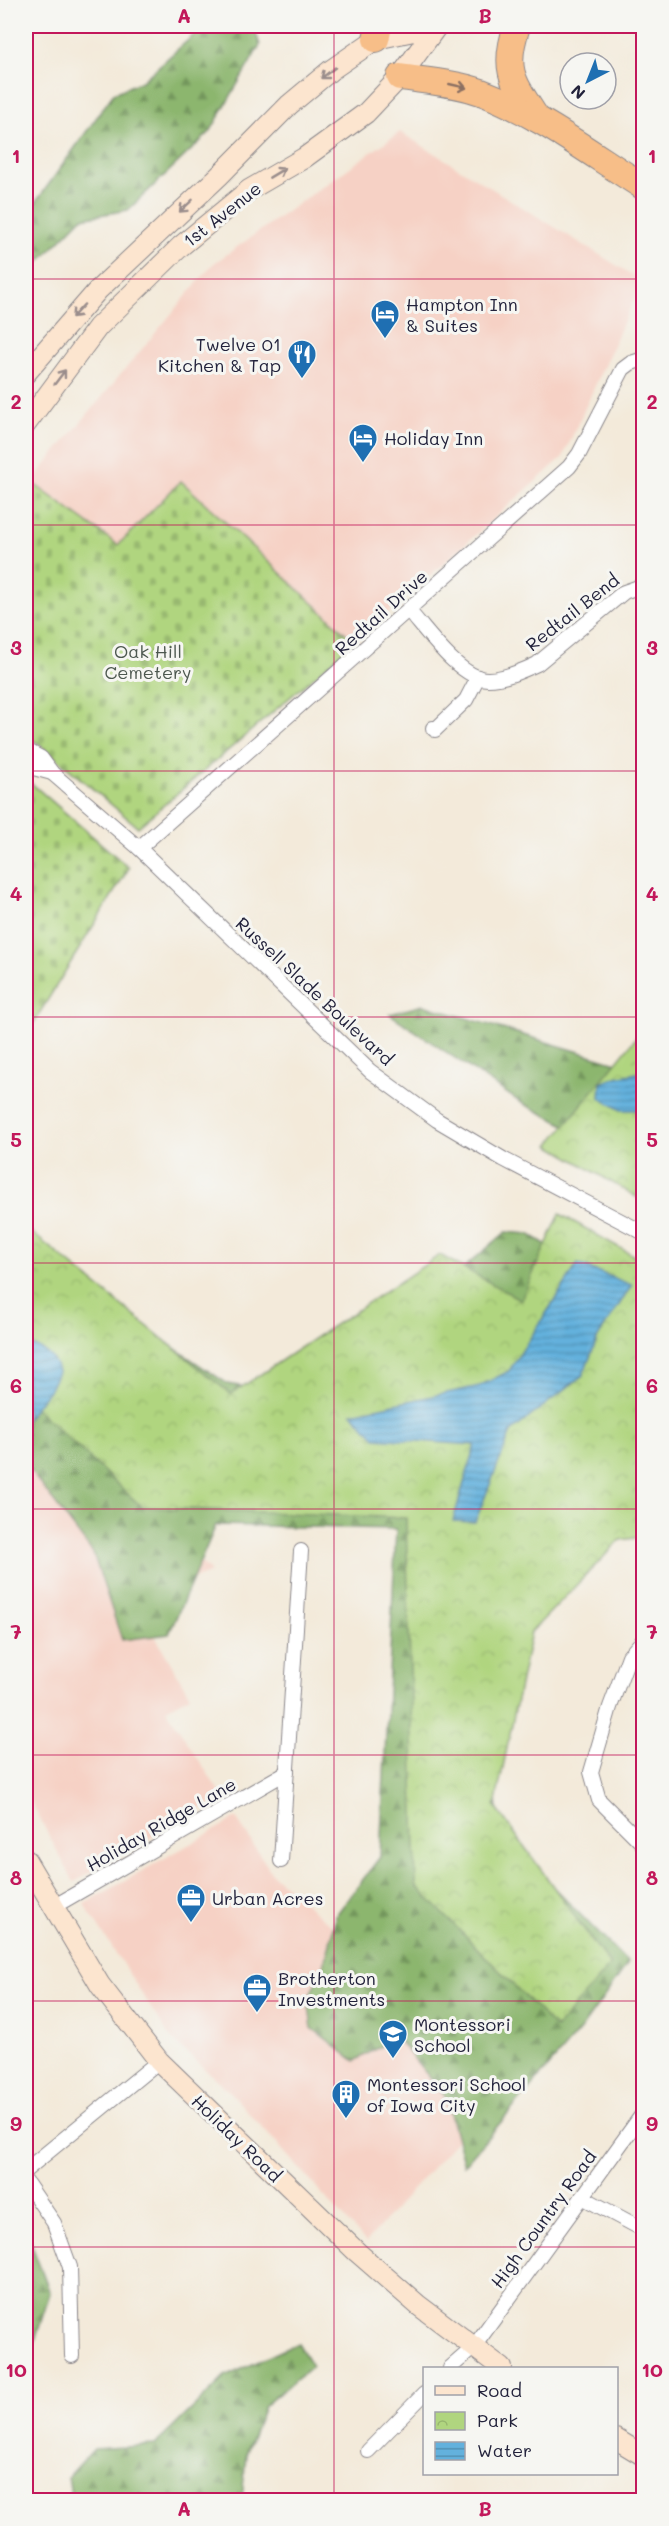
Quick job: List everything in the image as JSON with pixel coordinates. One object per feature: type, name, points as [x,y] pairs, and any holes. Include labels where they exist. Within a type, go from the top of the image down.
[{"type":"highway","points":[[517,26],[510,47],[510,69],[515,86],[539,121]]},
{"type":"highway","points":[[400,77],[481,92],[539,121],[644,187]]},
{"type":"main road","name":"1st Avenue","points":[[26,373],[98,290],[219,176],[289,105],[378,32],[437,26]]},
{"type":"main road","name":"1st Avenue","points":[[26,424],[98,327],[181,246],[249,190],[304,158],[366,113],[400,77],[437,26]]},
{"type":"main road","name":"Holiday Road","points":[[26,1860],[100,1985],[159,2061],[357,2252],[417,2305],[501,2367]]},
{"type":"main road","points":[[618,2440],[644,2456]]},
{"type":"street","name":"Redtail Drive","points":[[139,848],[569,467],[579,454],[617,378],[631,363],[644,359]]},
{"type":"street","name":"Redtail Bend","points":[[478,677],[487,679],[520,672],[537,664],[624,591],[644,585]]},
{"type":"street","points":[[409,611],[450,658],[478,677],[466,700],[435,730],[433,728]]},
{"type":"street","name":"Russell Slade Boulevard","points":[[26,750],[41,758],[52,773],[139,848],[370,1071],[437,1120],[503,1159],[644,1233]]},
{"type":"street","name":"Russell Slade Boulevard","points":[[26,766],[52,773]]},
{"type":"street","points":[[281,1861],[301,1551]]},
{"type":"street","points":[[644,1639],[629,1656],[610,1707],[591,1772],[591,1781],[599,1800],[644,1845]]},
{"type":"street","name":"Holiday Ridge Lane","points":[[53,1907],[287,1772]]},
{"type":"street","points":[[26,2170],[159,2061]]},
{"type":"street","name":"High Country Road","points":[[451,2367],[473,2348],[644,2112]]},
{"type":"street","points":[[26,2182],[54,2223],[70,2267],[72,2356]]},
{"type":"street","points":[[582,2197],[644,2230]]},
{"type":"street","points":[[368,2451],[423,2395]]},
{"type":"shaded area","points":[[400,132],[642,281],[563,457],[355,642],[182,481],[118,545],[31,482],[213,264]]},
{"type":"shaded area","points":[[26,1399],[211,1572],[135,1602],[190,1696],[166,1709],[222,1796],[74,1882],[26,1793]]},
{"type":"shaded area","points":[[236,1818],[273,1875],[360,1951],[556,2028],[366,2242],[228,2090],[171,2039],[84,1904]]},
{"type":"green space","points":[[204,26],[254,27],[260,45],[210,132],[128,210],[82,218],[30,271],[26,268],[26,216],[114,93],[142,81]]},
{"type":"green space","name":"Oak Hill Cemetery","points":[[181,481],[355,642],[138,827],[38,743],[26,737],[26,490],[31,482],[118,545]]},
{"type":"green space","points":[[26,781],[129,868],[26,1035]]},
{"type":"green space","points":[[423,1005],[643,1071],[588,1137],[520,1102],[390,1014]]},
{"type":"green space","points":[[643,1029],[643,1201],[549,1145]]},
{"type":"green space","points":[[560,1214],[643,1261],[643,1537],[620,1540],[531,1632],[495,1806],[610,1965],[556,2028],[416,1886],[406,1518],[142,1507],[26,1399],[26,1228],[231,1394],[440,1255],[521,1300]]},
{"type":"green space","points":[[506,1232],[529,1234],[578,1264],[613,1531],[533,1617],[493,1771],[500,1833],[628,1963],[581,2029],[464,2165],[445,2096],[396,2037],[355,2061],[312,2028],[308,2000],[327,1956],[336,1915],[380,1857],[396,1529],[216,1525],[169,1634],[122,1640],[93,1553],[26,1465],[26,1419],[38,1405],[26,1239],[58,1269],[228,1384],[261,1390],[428,1298]]},
{"type":"green space","points":[[26,2230],[50,2293],[33,2347],[26,2352]]},
{"type":"green space","points":[[298,2343],[312,2366],[264,2406],[246,2455],[242,2500],[72,2500],[68,2477],[94,2449],[155,2445],[225,2377]]},
{"type":"water","points":[[643,1072],[643,1110],[621,1110],[600,1098],[601,1083],[616,1077]]},
{"type":"water","points":[[578,1264],[632,1285],[598,1337],[583,1375],[511,1432],[475,1522],[453,1521],[475,1445],[375,1438],[352,1413],[480,1386],[509,1371]]},
{"type":"water","points":[[26,1343],[37,1347],[51,1357],[58,1372],[50,1389],[26,1419]]},
{"type":"place","name":"Hampton Inn & Suites","points":[[385,340]]},
{"type":"place","name":"Twelve 01 Kitchen & Tap","points":[[302,380]]},
{"type":"place","name":"Holiday Inn","points":[[363,464]]},
{"type":"place","name":"Urban Acres","points":[[191,1924]]},
{"type":"place","name":"Brotherton Investments","points":[[257,2014]]},
{"type":"place","name":"Montessori School","points":[[393,2060]]},
{"type":"place","name":"Montessori School of Iowa City","points":[[346,2120]]}]
